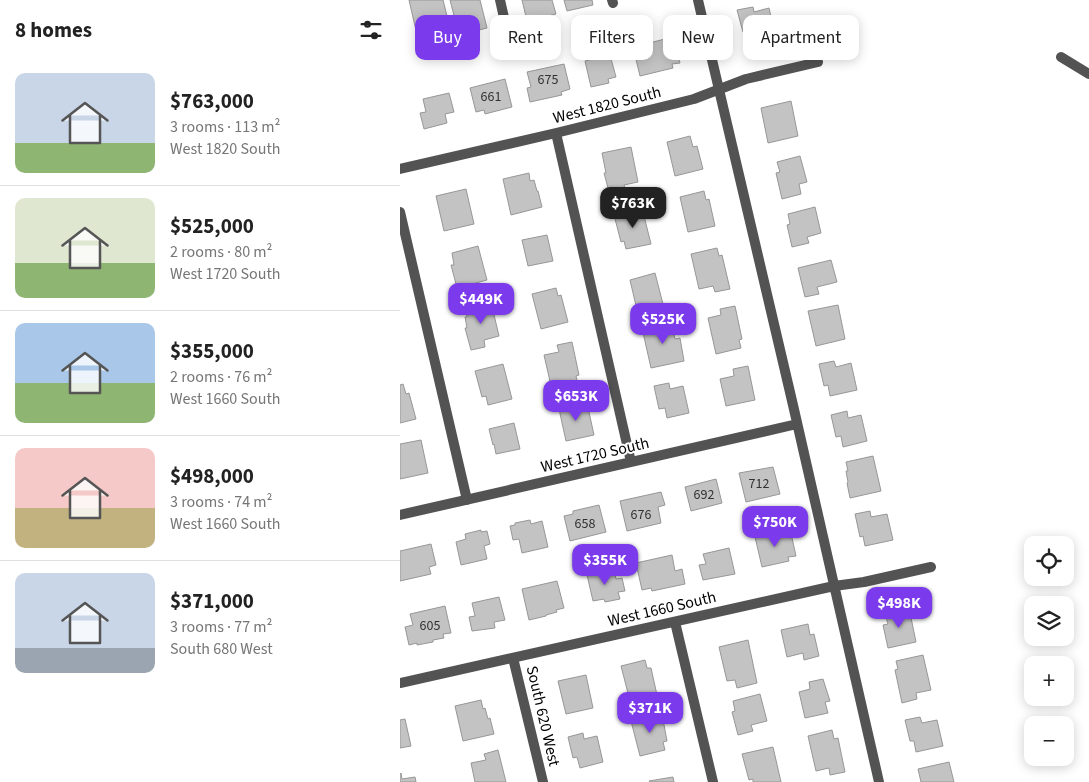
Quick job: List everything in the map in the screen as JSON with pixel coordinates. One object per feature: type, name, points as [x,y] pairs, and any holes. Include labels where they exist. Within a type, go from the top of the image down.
[{"type":"street","points":[[500,0],[504,15]]},
{"type":"street","points":[[698,0],[879,782]]},
{"type":"street","points":[[1061,57],[1089,74]]},
{"type":"street","name":"West 1820 South","points":[[400,170],[694,99],[746,79],[818,62]]},
{"type":"street","points":[[556,133],[631,462]]},
{"type":"street","points":[[400,212],[467,500]]},
{"type":"street","name":"West 1720 South","points":[[400,515],[797,424]]},
{"type":"street","name":"West 1660 South","points":[[400,683],[834,586],[864,582],[931,567]]},
{"type":"street","points":[[675,622],[713,782]]},
{"type":"street","name":"South 620 West","points":[[514,658],[543,782]]},
{"type":"building","points":[[409,0],[443,0],[447,15],[415,15],[415,26]]},
{"type":"building","points":[[450,0],[480,0],[487,28],[480,30],[480,15],[454,15]]},
{"type":"building","points":[[522,0],[552,0],[556,14],[552,15],[526,15]]},
{"type":"building","points":[[564,0],[592,0],[593,5],[567,11]]},
{"type":"building","points":[[753,7],[754,12],[769,8],[771,15],[743,15],[743,32],[737,10]]},
{"type":"building","points":[[663,40],[663,60],[679,60],[680,63],[672,64],[673,68],[640,76],[636,60],[653,60],[653,42]]},
{"type":"building","points":[[611,60],[616,77],[608,79],[609,83],[591,87],[585,61]]},
{"type":"building","points":[[564,64],[570,89],[561,92],[562,95],[530,102],[527,88],[531,87],[527,72]]},
{"type":"building","points":[[505,79],[512,107],[485,114],[484,110],[476,112],[470,88]]},
{"type":"building","points":[[449,93],[454,112],[445,114],[447,123],[424,129],[420,113],[426,112],[423,99]]},
{"type":"building","points":[[791,101],[798,136],[768,143],[761,108]]},
{"type":"building","points":[[690,136],[693,147],[697,146],[703,169],[675,176],[667,142]]},
{"type":"building","points":[[631,147],[638,182],[624,185],[626,192],[611,195],[604,173],[606,173],[602,153]]},
{"type":"building","points":[[800,156],[807,182],[799,184],[801,194],[782,199],[776,173],[780,172],[777,162]]},
{"type":"building","points":[[529,173],[530,181],[534,180],[542,207],[511,215],[503,179]]},
{"type":"building","points":[[466,189],[474,224],[444,231],[436,196]]},
{"type":"building","points":[[704,191],[706,200],[709,199],[715,226],[688,232],[680,197]]},
{"type":"building","points":[[815,207],[821,233],[807,237],[809,243],[792,247],[787,225],[790,224],[788,214]]},
{"type":"building","points":[[642,208],[651,244],[626,249],[624,241],[621,242],[614,215]]},
{"type":"building","points":[[547,235],[553,261],[528,266],[522,240]]},
{"type":"building","points":[[478,246],[487,280],[457,288],[451,265],[454,265],[452,253]]},
{"type":"building","points":[[717,248],[719,256],[722,255],[730,289],[715,292],[713,286],[699,289],[691,254]]},
{"type":"building","points":[[831,260],[837,282],[817,287],[819,294],[805,297],[798,268]]},
{"type":"building","points":[[655,273],[663,304],[637,310],[630,280]]},
{"type":"building","points":[[556,288],[558,296],[561,295],[568,322],[541,329],[532,294]]},
{"type":"building","points":[[491,302],[499,336],[484,340],[485,347],[471,350],[465,328],[467,328],[466,309]]},
{"type":"building","points":[[838,305],[845,339],[816,346],[808,311]]},
{"type":"building","points":[[735,306],[742,339],[739,340],[741,348],[716,354],[708,318],[721,315],[720,309]]},
{"type":"building","points":[[671,322],[675,339],[680,338],[684,361],[651,368],[642,328]]},
{"type":"building","points":[[572,342],[579,375],[576,376],[578,384],[552,390],[544,355],[559,352],[557,345]]},
{"type":"building","points":[[834,361],[836,367],[851,363],[857,390],[830,396],[828,385],[824,386],[819,364]]},
{"type":"building","points":[[503,364],[512,399],[488,405],[486,396],[482,397],[475,371]]},
{"type":"building","points":[[748,366],[755,400],[726,406],[720,379],[734,376],[733,369]]},
{"type":"building","points":[[669,383],[670,389],[683,386],[689,413],[667,418],[665,408],[659,409],[654,386]]},
{"type":"building","points":[[403,384],[406,394],[409,393],[416,419],[400,423],[400,385]]},
{"type":"building","points":[[587,403],[594,435],[566,441],[559,409]]},
{"type":"building","points":[[847,411],[848,418],[861,415],[867,441],[843,447],[841,436],[836,437],[831,415]]},
{"type":"building","points":[[514,423],[520,449],[496,454],[489,429]]},
{"type":"building","points":[[421,440],[428,473],[400,479],[400,444]]},
{"type":"building","points":[[873,456],[881,491],[850,498],[846,462]]},
{"type":"building","points":[[773,467],[780,494],[746,502],[739,473]]},
{"type":"building","points":[[716,479],[722,503],[691,511],[685,487]]},
{"type":"building","points":[[661,492],[665,505],[658,507],[661,523],[627,531],[620,501]]},
{"type":"building","points":[[599,505],[606,532],[570,541],[564,516],[573,514],[573,511]]},
{"type":"building","points":[[870,511],[871,517],[887,514],[893,540],[865,546],[863,536],[860,537],[855,514]]},
{"type":"building","points":[[530,520],[531,524],[542,521],[548,547],[522,553],[519,539],[513,540],[510,526]]},
{"type":"building","points":[[790,529],[796,556],[788,557],[789,561],[762,567],[755,537]]},
{"type":"building","points":[[481,530],[481,532],[487,531],[490,544],[484,546],[487,559],[461,565],[456,542],[466,539],[465,534]]},
{"type":"building","points":[[431,544],[436,565],[429,567],[431,574],[400,581],[400,551]]},
{"type":"building","points":[[729,548],[735,574],[703,580],[699,565],[706,564],[703,554]]},
{"type":"building","points":[[672,555],[675,571],[682,569],[685,584],[652,591],[651,588],[642,590],[636,563]]},
{"type":"building","points":[[614,569],[616,579],[622,578],[625,591],[618,592],[620,599],[605,602],[604,599],[593,601],[587,575]]},
{"type":"building","points":[[557,581],[564,608],[546,616],[529,620],[522,589]]},
{"type":"building","points":[[499,597],[505,620],[494,622],[495,628],[472,631],[469,617],[475,616],[472,603]]},
{"type":"building","points":[[445,606],[451,633],[443,634],[444,638],[433,640],[433,642],[409,645],[405,627],[413,625],[410,614]]},
{"type":"building","points":[[909,608],[916,642],[888,648],[883,625],[888,624],[885,614]]},
{"type":"building","points":[[808,624],[810,635],[814,634],[819,656],[804,660],[803,653],[787,657],[781,630]]},
{"type":"building","points":[[748,640],[757,683],[737,688],[735,680],[727,681],[719,647]]},
{"type":"building","points":[[923,655],[931,690],[916,693],[917,699],[902,703],[895,670],[898,669],[896,661]]},
{"type":"building","points":[[645,660],[647,668],[651,668],[657,695],[630,701],[621,666]]},
{"type":"building","points":[[586,675],[593,708],[566,714],[558,681]]},
{"type":"building","points":[[823,679],[830,701],[825,702],[828,713],[805,718],[799,692],[810,689],[809,682]]},
{"type":"building","points":[[760,694],[767,721],[751,725],[753,731],[738,735],[732,712],[735,711],[733,701]]},
{"type":"building","points":[[481,700],[488,719],[490,718],[494,734],[463,741],[455,706]]},
{"type":"building","points":[[662,714],[667,741],[663,742],[665,750],[640,756],[631,721]]},
{"type":"building","points":[[920,717],[922,723],[937,720],[943,746],[916,752],[914,741],[910,741],[905,720]]},
{"type":"building","points":[[405,719],[411,746],[400,748],[400,720]]},
{"type":"building","points":[[832,730],[834,739],[838,738],[845,772],[830,775],[829,768],[816,771],[808,736]]},
{"type":"building","points":[[583,733],[584,739],[597,736],[603,762],[580,768],[577,757],[573,758],[568,737]]},
{"type":"building","points":[[773,747],[781,782],[753,782],[753,779],[749,780],[742,754]]},
{"type":"building","points":[[498,750],[506,782],[475,782],[471,763],[486,760],[484,754]]},
{"type":"building","points":[[949,762],[954,782],[921,782],[918,769]]},
{"type":"building","points":[[401,773],[402,779],[415,777],[416,782],[400,782]]},
{"type":"building","points":[[673,777],[674,782],[649,781]]}]
